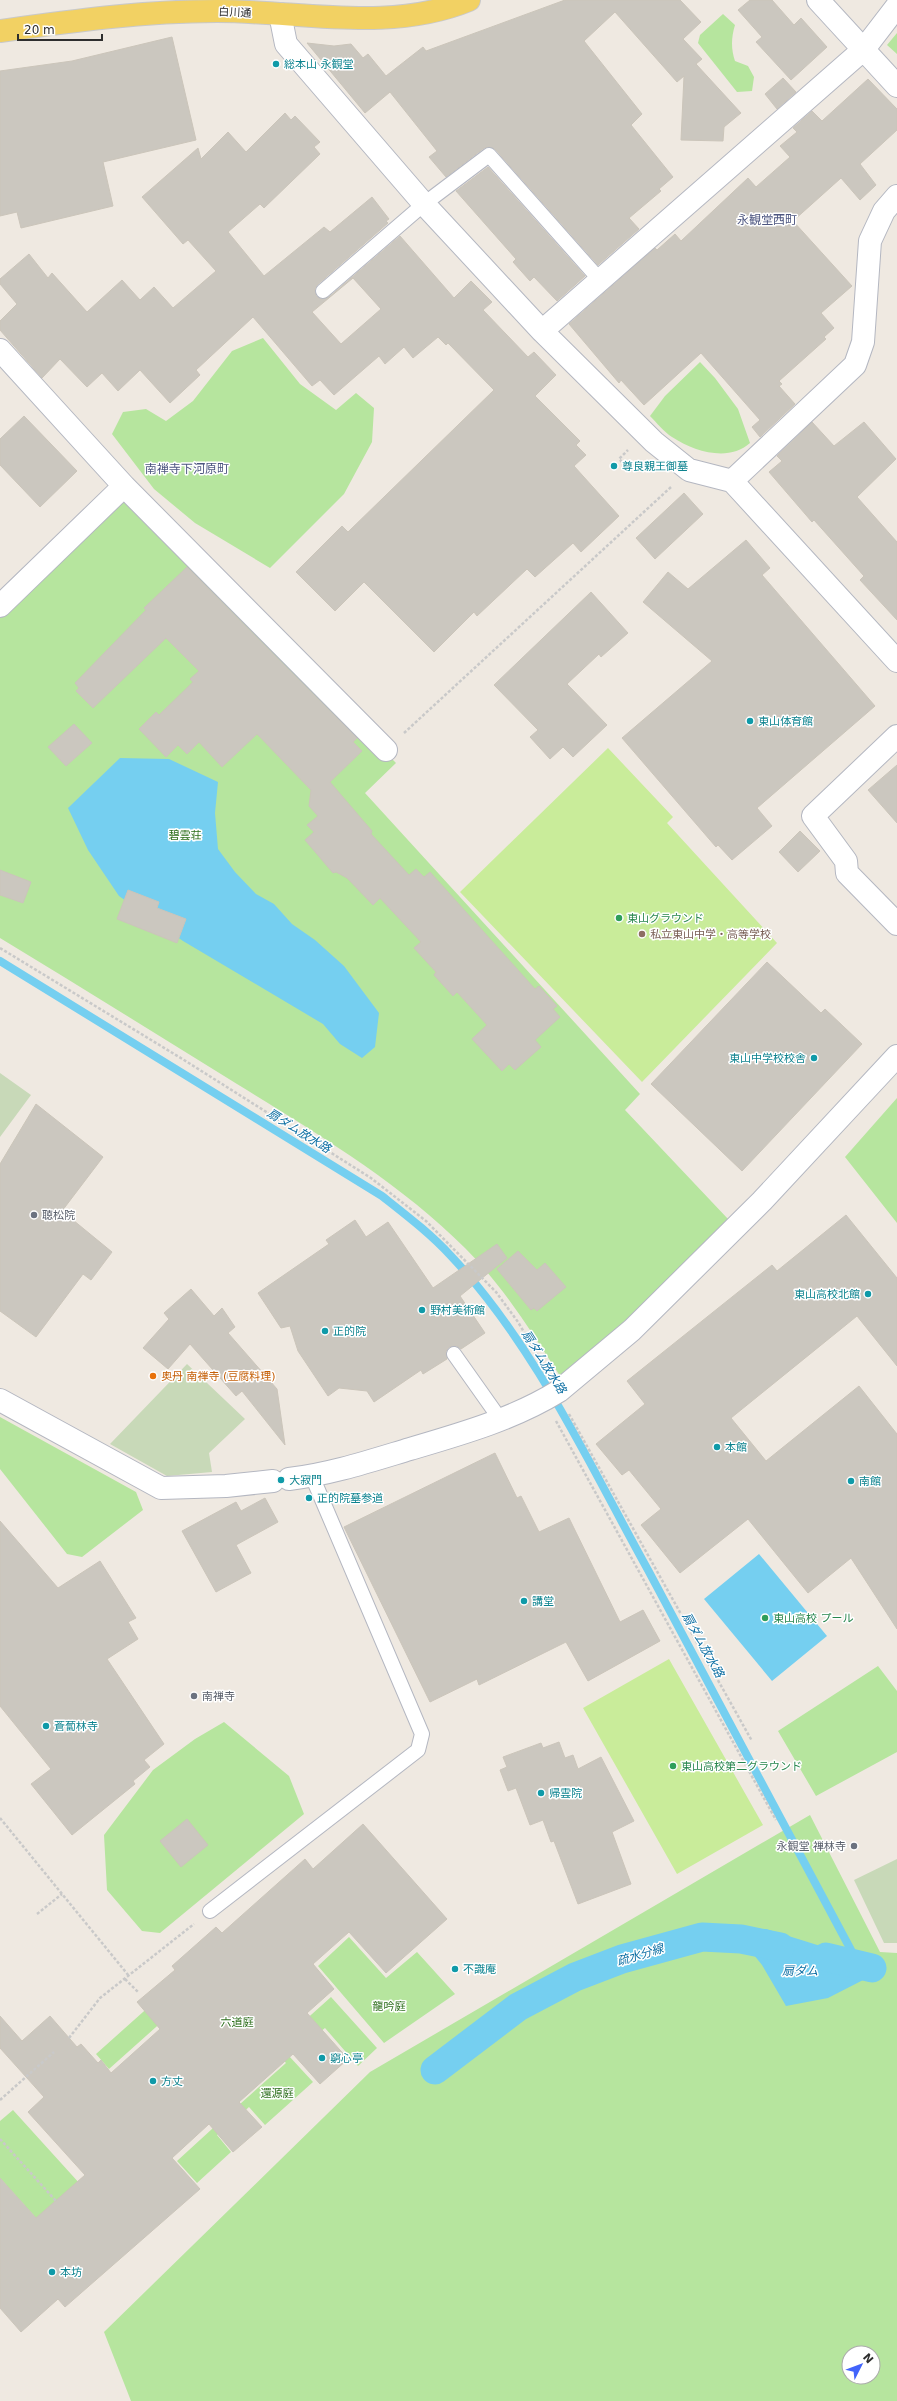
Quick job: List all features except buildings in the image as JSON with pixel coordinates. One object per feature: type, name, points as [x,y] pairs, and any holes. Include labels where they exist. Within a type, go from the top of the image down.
[{"type":"main road","name":"白川通","points":[[0,31],[84,20],[176,12],[219,11],[371,19],[435,11],[469,0]]},
{"type":"street","points":[[818,0],[897,86]]},
{"type":"street","points":[[542,331],[864,49],[897,6]]},
{"type":"street","points":[[280,14],[286,44],[424,204],[542,331],[654,442],[689,470],[732,481],[897,661]]},
{"type":"street","points":[[732,481],[855,365],[863,342],[870,241],[884,211],[897,196]]},
{"type":"street","points":[[0,350],[124,486],[386,750]]},
{"type":"street","points":[[0,606],[124,486]]},
{"type":"street","points":[[897,736],[813,816],[846,861],[847,873],[897,924]]},
{"type":"street","points":[[0,1400],[160,1488],[226,1486],[312,1476],[463,1433],[500,1419],[552,1396],[632,1330],[762,1201],[897,1056]]},
{"type":"lane","points":[[323,291],[424,204],[489,155],[600,280]]},
{"type":"lane","points":[[454,1354],[500,1419]]},
{"type":"lane","points":[[210,1911],[418,1750],[422,1734],[312,1476]]},
{"type":"path","points":[[386,750],[689,470]]},
{"type":"path","points":[[0,948],[371,1178],[426,1221],[496,1292],[518,1322],[552,1396],[776,1820]]},
{"type":"path","points":[[552,1396],[567,1410],[752,1741]]},
{"type":"path","points":[[0,1818],[129,1976]]},
{"type":"path","points":[[37,1914],[62,1894]]},
{"type":"path","points":[[69,2038],[100,1998],[210,1911]]},
{"type":"path","points":[[125,1979],[138,1992]]},
{"type":"path","points":[[0,2100],[54,2052]]},
{"type":"path","points":[[0,2139],[56,2201]]},
{"type":"green space","points":[[723,14],[735,25],[732,48],[735,61],[748,66],[754,77],[752,91],[737,92],[698,43],[700,35]]},
{"type":"green space","points":[[897,33],[897,54],[887,45]]},
{"type":"green space","points":[[263,338],[300,384],[336,410],[356,393],[374,408],[372,442],[344,494],[270,568],[195,523],[154,489],[112,434],[123,412],[146,409],[166,421],[193,401],[232,351]]},
{"type":"green space","points":[[700,362],[715,378],[738,409],[750,443],[742,449],[732,452],[712,453],[691,447],[669,435],[650,416],[665,396]]},
{"type":"green space","name":"碧雲荘","points":[[125,490],[396,763],[365,793],[640,1094],[625,1110],[728,1219],[628,1320],[560,1376],[516,1309],[492,1278],[465,1248],[413,1201],[356,1160],[297,1121],[0,938],[0,615]]},
{"type":"green space","name":"東山グラウンド","points":[[608,748],[673,817],[667,823],[777,943],[642,1082],[460,892]]},
{"type":"green space","points":[[0,1073],[31,1095],[0,1137]]},
{"type":"green space","points":[[897,1098],[897,1223],[845,1157]]},
{"type":"green space","points":[[187,1364],[245,1419],[209,1453],[212,1472],[167,1476],[110,1444]]},
{"type":"green space","points":[[0,1417],[136,1492],[143,1510],[82,1557],[67,1554],[0,1469]]},
{"type":"green space","name":"東山高校第二グラウンド","points":[[669,1659],[763,1825],[677,1874],[583,1708]]},
{"type":"green space","points":[[878,1666],[897,1691],[897,1752],[816,1796],[778,1731]]},
{"type":"green space","points":[[224,1722],[289,1776],[304,1814],[160,1933],[142,1931],[107,1890],[104,1835],[153,1770],[195,1739]]},
{"type":"green space","points":[[810,1815],[880,1952],[897,1953],[897,2401],[131,2401],[104,2332],[370,2072]]},
{"type":"green space","points":[[897,1859],[897,1943],[884,1943],[854,1880]]},
{"type":"green space","name":"龍吟庭","points":[[349,1937],[386,1978],[417,1952],[455,1994],[384,2043],[318,1966]]},
{"type":"green space","points":[[171,1987],[184,2002],[109,2069],[96,2054]]},
{"type":"green space","name":"還源庭","points":[[331,1997],[377,2048],[358,2066],[325,2028],[289,2056],[313,2082],[265,2125],[249,2107],[236,2119],[230,2113],[286,2063],[273,2049]]},
{"type":"green space","points":[[13,2110],[90,2195],[71,2188],[46,2210],[46,2229],[0,2178],[0,2121]]},
{"type":"green space","points":[[224,2118],[229,2124],[217,2135],[231,2152],[197,2183],[177,2161]]},
{"type":"water","points":[[120,758],[169,759],[218,782],[215,813],[218,849],[235,872],[256,894],[274,904],[292,924],[315,940],[344,966],[379,1013],[375,1047],[362,1058],[340,1044],[323,1024],[183,941],[119,896],[88,850],[68,808]]},
{"type":"water","name":"東山高校 プール","points":[[759,1554],[827,1636],[772,1681],[704,1599]]},
{"type":"water","name":"扇ダム","points":[[766,1929],[859,1958],[869,1977],[828,1998],[786,2006],[762,1965],[741,1939],[739,1931]]},
{"type":"waterway","name":"扇ダム放水路","points":[[0,961],[382,1196],[435,1240],[481,1291],[509,1328],[535,1367],[582,1448],[859,1965]]},
{"type":"waterway","name":"疏水分線","points":[[435,2070],[518,2007],[575,1977],[622,1959],[702,1937],[741,1939],[780,1947]]},
{"type":"waterway","name":"疏水分線","points":[[826,1957],[872,1968]]},
{"type":"place","name":"総本山 永観堂","points":[[276,64]]},
{"type":"place","name":"尊良親王御墓","points":[[614,466]]},
{"type":"place","name":"東山体育館","points":[[750,721]]},
{"type":"place","name":"東山グラウンド","points":[[619,918]]},
{"type":"place","name":"私立東山中学・高等学校","points":[[642,934]]},
{"type":"place","name":"東山中学校校舎","points":[[814,1058]]},
{"type":"place","name":"聴松院","points":[[34,1215]]},
{"type":"place","name":"東山高校北館","points":[[868,1294]]},
{"type":"place","name":"野村美術館","points":[[422,1310]]},
{"type":"place","name":"正的院","points":[[325,1331]]},
{"type":"place","name":"奥丹 南禅寺 (豆腐料理)","points":[[153,1376]]},
{"type":"place","name":"本館","points":[[717,1447]]},
{"type":"place","name":"大寂門","points":[[281,1480]]},
{"type":"place","name":"南館","points":[[851,1481]]},
{"type":"place","name":"正的院墓参道","points":[[309,1498]]},
{"type":"place","name":"講堂","points":[[524,1601]]},
{"type":"place","name":"東山高校 プール","points":[[765,1618]]},
{"type":"place","name":"南禅寺","points":[[194,1696]]},
{"type":"place","name":"蒼蔔林寺","points":[[46,1726]]},
{"type":"place","name":"東山高校第二グラウンド","points":[[673,1766]]},
{"type":"place","name":"帰雲院","points":[[541,1793]]},
{"type":"place","name":"永観堂 禅林寺","points":[[854,1846]]},
{"type":"place","name":"不識庵","points":[[455,1969]]},
{"type":"place","name":"窮心亭","points":[[322,2058]]},
{"type":"place","name":"方丈","points":[[153,2081]]},
{"type":"place","name":"本坊","points":[[52,2272]]},
{"type":"district","name":"永観堂西町","points":[[767,220]]},
{"type":"district","name":"南禅寺下河原町","points":[[187,469]]},
{"type":"park label","name":"六道庭","points":[[237,2022]]}]
